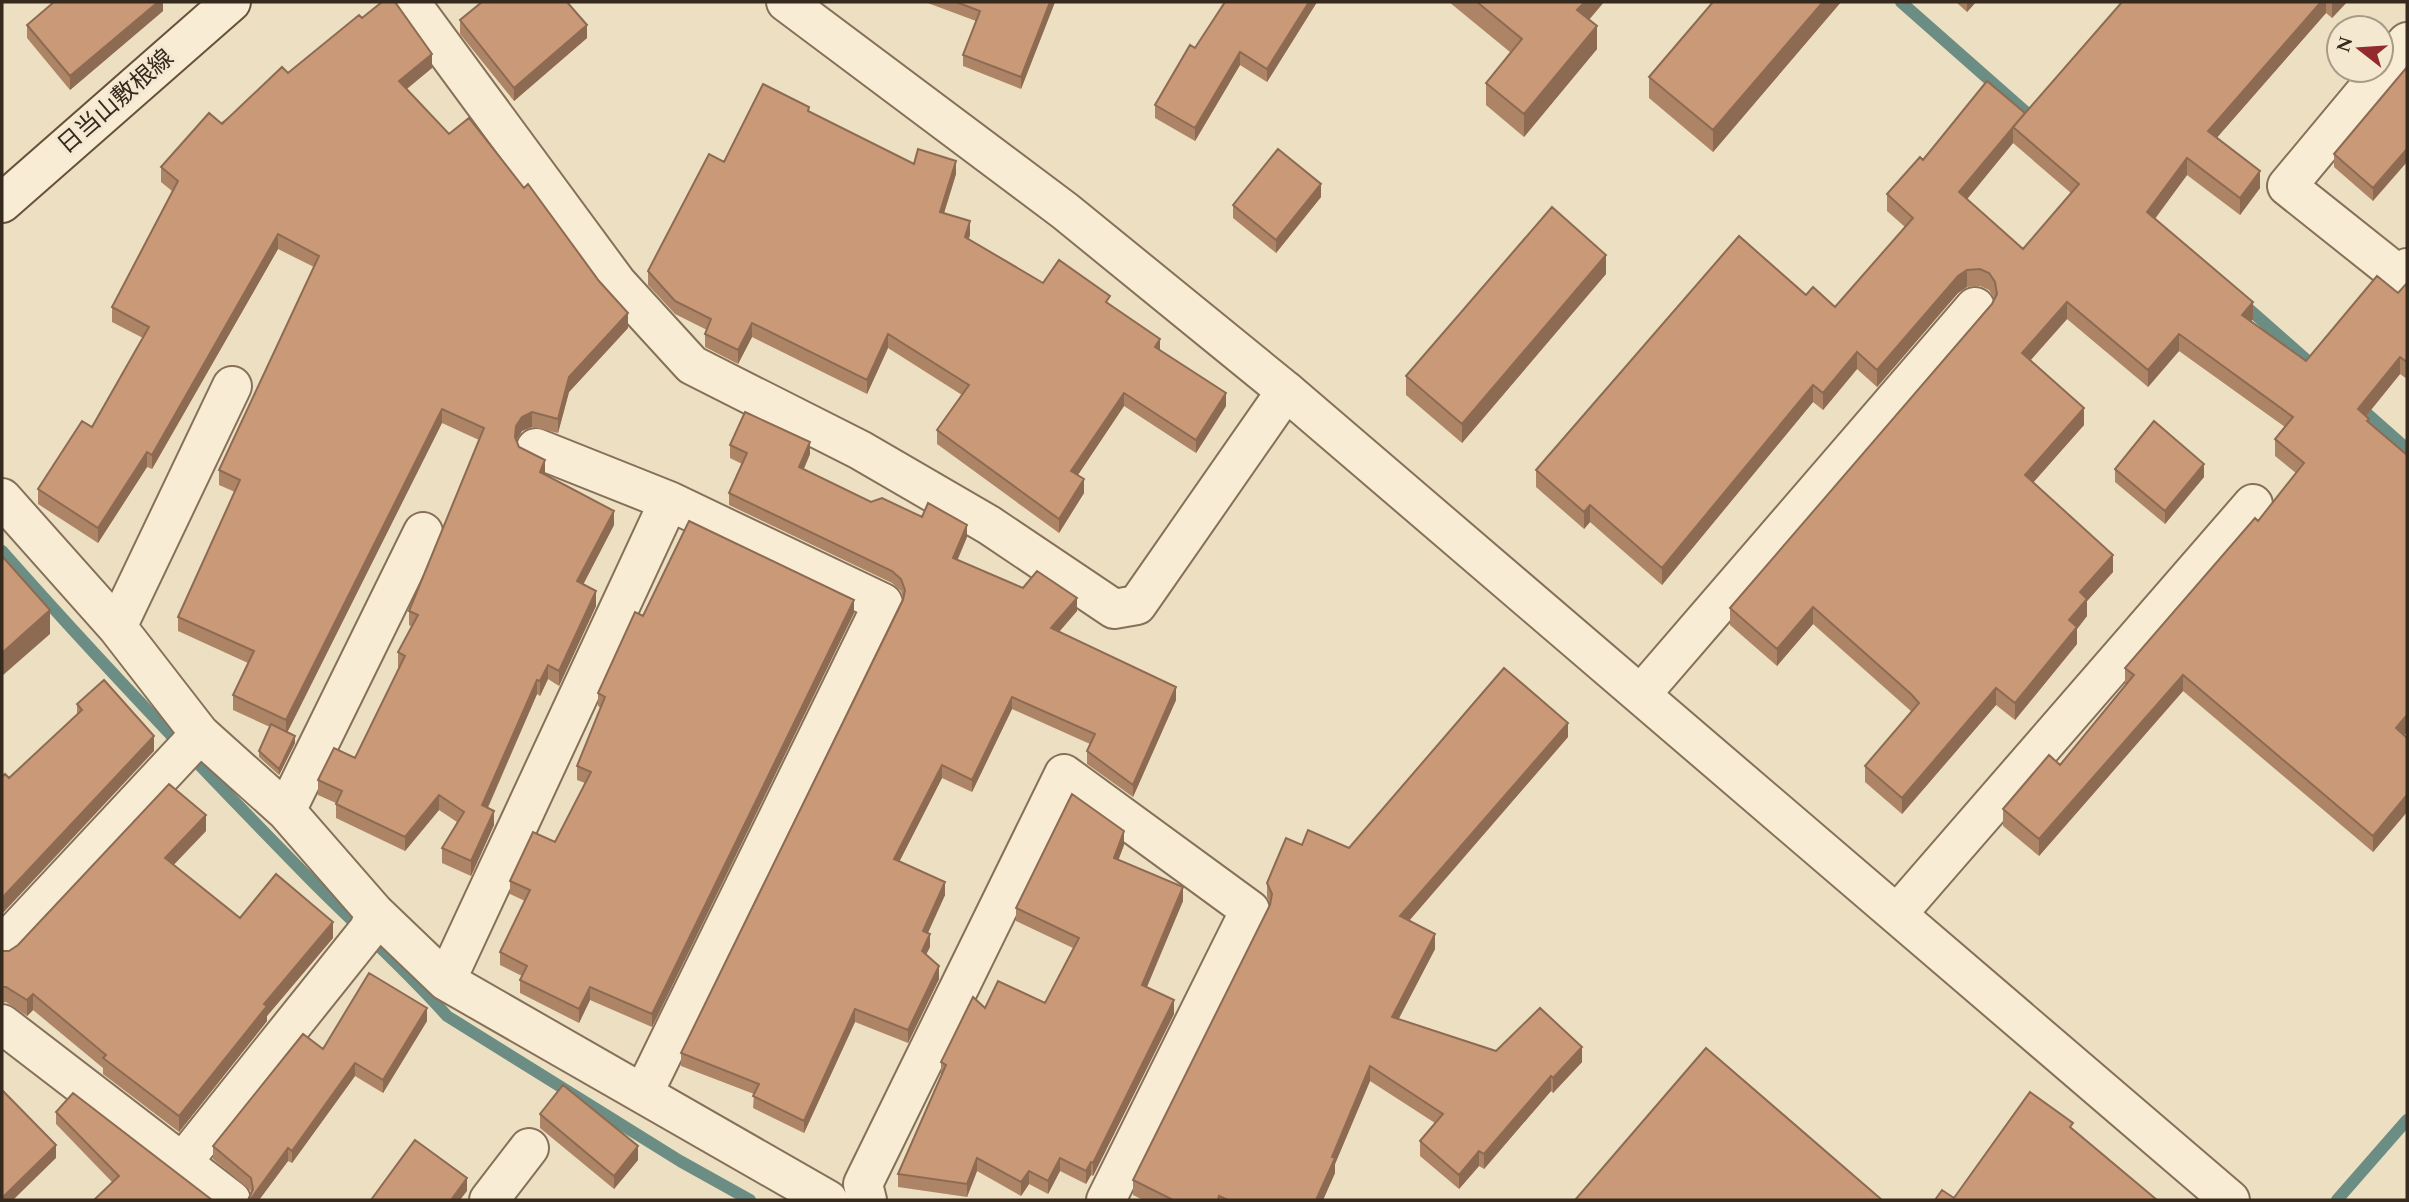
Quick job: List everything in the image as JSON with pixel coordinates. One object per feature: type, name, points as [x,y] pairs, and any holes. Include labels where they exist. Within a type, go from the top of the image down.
[{"type":"street","name":"日当山敷根線","points":[[2,203],[231,2]]},
{"type":"street","points":[[410,2],[617,283],[692,365],[860,450],[989,526],[1114,609],[1137,605],[1286,391]]},
{"type":"street","points":[[786,2],[1065,211],[1286,391],[1642,693],[2230,1200]]},
{"type":"street","points":[[2407,43],[2287,186],[2400,276],[2407,268]]},
{"type":"street","points":[[1642,693],[1975,307]]},
{"type":"street","points":[[117,627],[232,387]]},
{"type":"street","points":[[536,448],[669,501],[883,603],[644,1092]]},
{"type":"street","points":[[2,498],[117,627],[187,748],[286,811],[364,932],[828,1200]]},
{"type":"street","points":[[446,981],[669,501]]},
{"type":"street","points":[[1897,914],[2253,503]]},
{"type":"street","points":[[286,811],[423,532]]},
{"type":"street","points":[[2,946],[187,748]]},
{"type":"street","points":[[867,1200],[863,1184],[1064,774],[1250,910],[1106,1200]]},
{"type":"street","points":[[181,1164],[364,932]]},
{"type":"street","points":[[2,1024],[231,1200]]},
{"type":"street","points":[[489,1200],[528,1148]]},
{"type":"building","points":[[54,2],[158,2],[70,76],[27,25]]},
{"type":"building","points":[[382,2],[395,2],[432,54],[399,81],[449,134],[469,118],[524,188],[528,184],[599,281],[628,313],[569,377],[558,419],[532,412],[522,417],[516,426],[515,437],[519,447],[545,460],[540,472],[614,511],[577,581],[596,591],[559,671],[548,665],[540,681],[537,680],[482,805],[494,811],[471,861],[442,848],[464,812],[439,795],[405,837],[336,804],[342,791],[318,780],[334,748],[355,758],[405,656],[398,652],[418,615],[409,611],[484,428],[442,409],[286,720],[233,695],[254,651],[178,617],[240,480],[219,470],[319,256],[278,234],[152,455],[147,452],[98,528],[38,489],[82,421],[92,427],[149,327],[112,307],[178,181],[161,167],[209,113],[222,124],[282,67],[288,73],[359,15],[362,18]]},
{"type":"building","points":[[482,2],[567,2],[587,25],[514,88],[460,20]]},
{"type":"building","points":[[956,2],[1050,2],[1021,77],[963,55],[980,11]]},
{"type":"building","points":[[1225,2],[1309,2],[1267,69],[1240,52],[1195,128],[1155,105],[1190,45],[1195,48]]},
{"type":"building","points":[[1477,2],[1585,2],[1577,10],[1597,26],[1524,114],[1486,83],[1522,39]]},
{"type":"building","points":[[1713,2],[1823,2],[1713,130],[1649,77]]},
{"type":"building","points":[[2122,2],[2321,2],[2208,131],[2260,171],[2240,198],[2187,158],[2147,212],[2253,302],[2242,315],[2306,361],[2377,276],[2398,293],[2407,283],[2407,362],[2400,357],[2358,409],[2369,419],[2367,421],[2407,455],[2407,715],[2396,728],[2407,738],[2407,795],[2373,836],[2183,675],[2039,839],[2003,809],[2049,755],[2060,765],[2134,675],[2125,668],[2255,518],[2258,521],[2304,463],[2275,439],[2293,417],[2179,334],[2148,370],[2067,302],[2022,353],[2084,408],[2025,475],[2113,555],[2080,592],[2087,599],[2069,620],[2077,627],[2015,703],[1996,688],[1902,798],[1865,766],[1919,703],[1911,694],[1813,607],[1777,649],[1730,608],[1992,304],[1997,294],[1995,282],[1989,273],[1980,269],[1967,270],[1958,276],[1877,370],[1857,352],[1823,393],[1813,385],[1662,568],[1590,505],[1584,512],[1536,470],[1739,236],[1806,295],[1813,287],[1835,307],[1913,218],[1887,194],[1920,157],[1923,160],[1987,81],[2025,113],[2020,119]],"holes":[[[2013,127],[2079,184],[2023,249],[1959,192]]]},
{"type":"building","points":[[2407,67],[2407,149],[2373,188],[2334,154]]},
{"type":"building","points":[[763,84],[809,107],[808,111],[914,164],[918,149],[956,161],[940,212],[970,221],[965,237],[1043,283],[1059,260],[1110,296],[1106,302],[1160,339],[1155,347],[1226,393],[1196,440],[1124,393],[1071,471],[1084,479],[1059,519],[937,430],[969,385],[888,334],[867,380],[752,323],[738,350],[705,334],[711,319],[675,301],[648,271],[709,154],[724,162]]},
{"type":"building","points":[[1278,149],[1321,184],[1276,240],[1233,205]]},
{"type":"building","points":[[1552,207],[1606,255],[1462,424],[1406,376]]},
{"type":"building","points":[[745,412],[810,442],[799,467],[871,502],[882,498],[922,517],[928,503],[967,525],[953,558],[1023,588],[1037,571],[1077,598],[1051,628],[1176,687],[1133,785],[1087,751],[1095,734],[1012,697],[972,780],[942,765],[894,859],[945,882],[923,931],[930,934],[922,951],[939,966],[908,1030],[855,1009],[804,1121],[753,1096],[759,1084],[681,1053],[903,600],[905,590],[901,579],[892,571],[729,493],[747,453],[730,445]]},
{"type":"building","points":[[2154,421],[2204,464],[2165,511],[2115,469]]},
{"type":"building","points":[[689,521],[854,600],[652,1014],[590,987],[579,1009],[520,980],[527,966],[500,952],[530,890],[510,881],[533,832],[555,842],[591,772],[577,766],[605,697],[598,693],[635,612],[643,616]]},
{"type":"building","points":[[2,556],[50,610],[2,653]]},
{"type":"building","points":[[1504,668],[1568,723],[1400,916],[1435,934],[1392,1017],[1496,1051],[1540,1008],[1582,1047],[1553,1078],[1551,1076],[1484,1154],[1479,1151],[1459,1175],[1420,1141],[1443,1114],[1370,1066],[1316,1200],[1228,1200],[1219,1196],[1218,1200],[1173,1200],[1133,1180],[1270,905],[1272,894],[1267,883],[1286,838],[1302,845],[1308,830],[1349,848]]},
{"type":"building","points":[[104,680],[154,736],[2,898],[2,777],[5,774],[9,778],[82,710],[77,704]]},
{"type":"building","points":[[271,724],[295,736],[279,769],[259,751]]},
{"type":"building","points":[[169,784],[206,815],[165,858],[240,918],[276,874],[333,922],[264,1004],[267,1006],[179,1116],[103,1058],[106,1055],[33,994],[27,1000],[2,987],[2,951],[9,951],[18,945]]},
{"type":"building","points":[[1072,794],[1124,831],[1114,858],[1183,887],[1142,985],[1174,1000],[1093,1163],[1091,1162],[1086,1171],[1060,1158],[1048,1181],[1029,1171],[1021,1182],[977,1158],[967,1184],[898,1174],[946,1065],[941,1062],[973,997],[985,1008],[998,981],[1045,1003],[1079,938],[1016,908]]},
{"type":"building","points":[[369,973],[427,1008],[383,1080],[355,1063],[292,1151],[288,1148],[248,1200],[253,1189],[251,1178],[213,1146],[303,1034],[323,1049]]},
{"type":"building","points":[[1706,1048],[1882,1200],[1575,1200]]},
{"type":"building","points":[[563,1085],[638,1146],[614,1176],[540,1114]]},
{"type":"building","points":[[2,1090],[56,1145],[2,1198]]},
{"type":"building","points":[[2030,1092],[2073,1123],[2070,1127],[2157,1200],[1935,1200],[1942,1190],[1954,1198]]},
{"type":"building","points":[[73,1093],[212,1200],[94,1200],[119,1176],[56,1112]]},
{"type":"building","points":[[415,1140],[467,1178],[451,1200],[371,1200]]},
{"type":"waterway","points":[[1901,2],[2037,122]]},
{"type":"waterway","points":[[2242,303],[2318,370]]},
{"type":"waterway","points":[[2355,403],[2407,449]]},
{"type":"waterway","points":[[2,551],[192,757],[447,1016],[680,1161],[750,1200]]},
{"type":"waterway","points":[[2337,1200],[2407,1120]]}]
